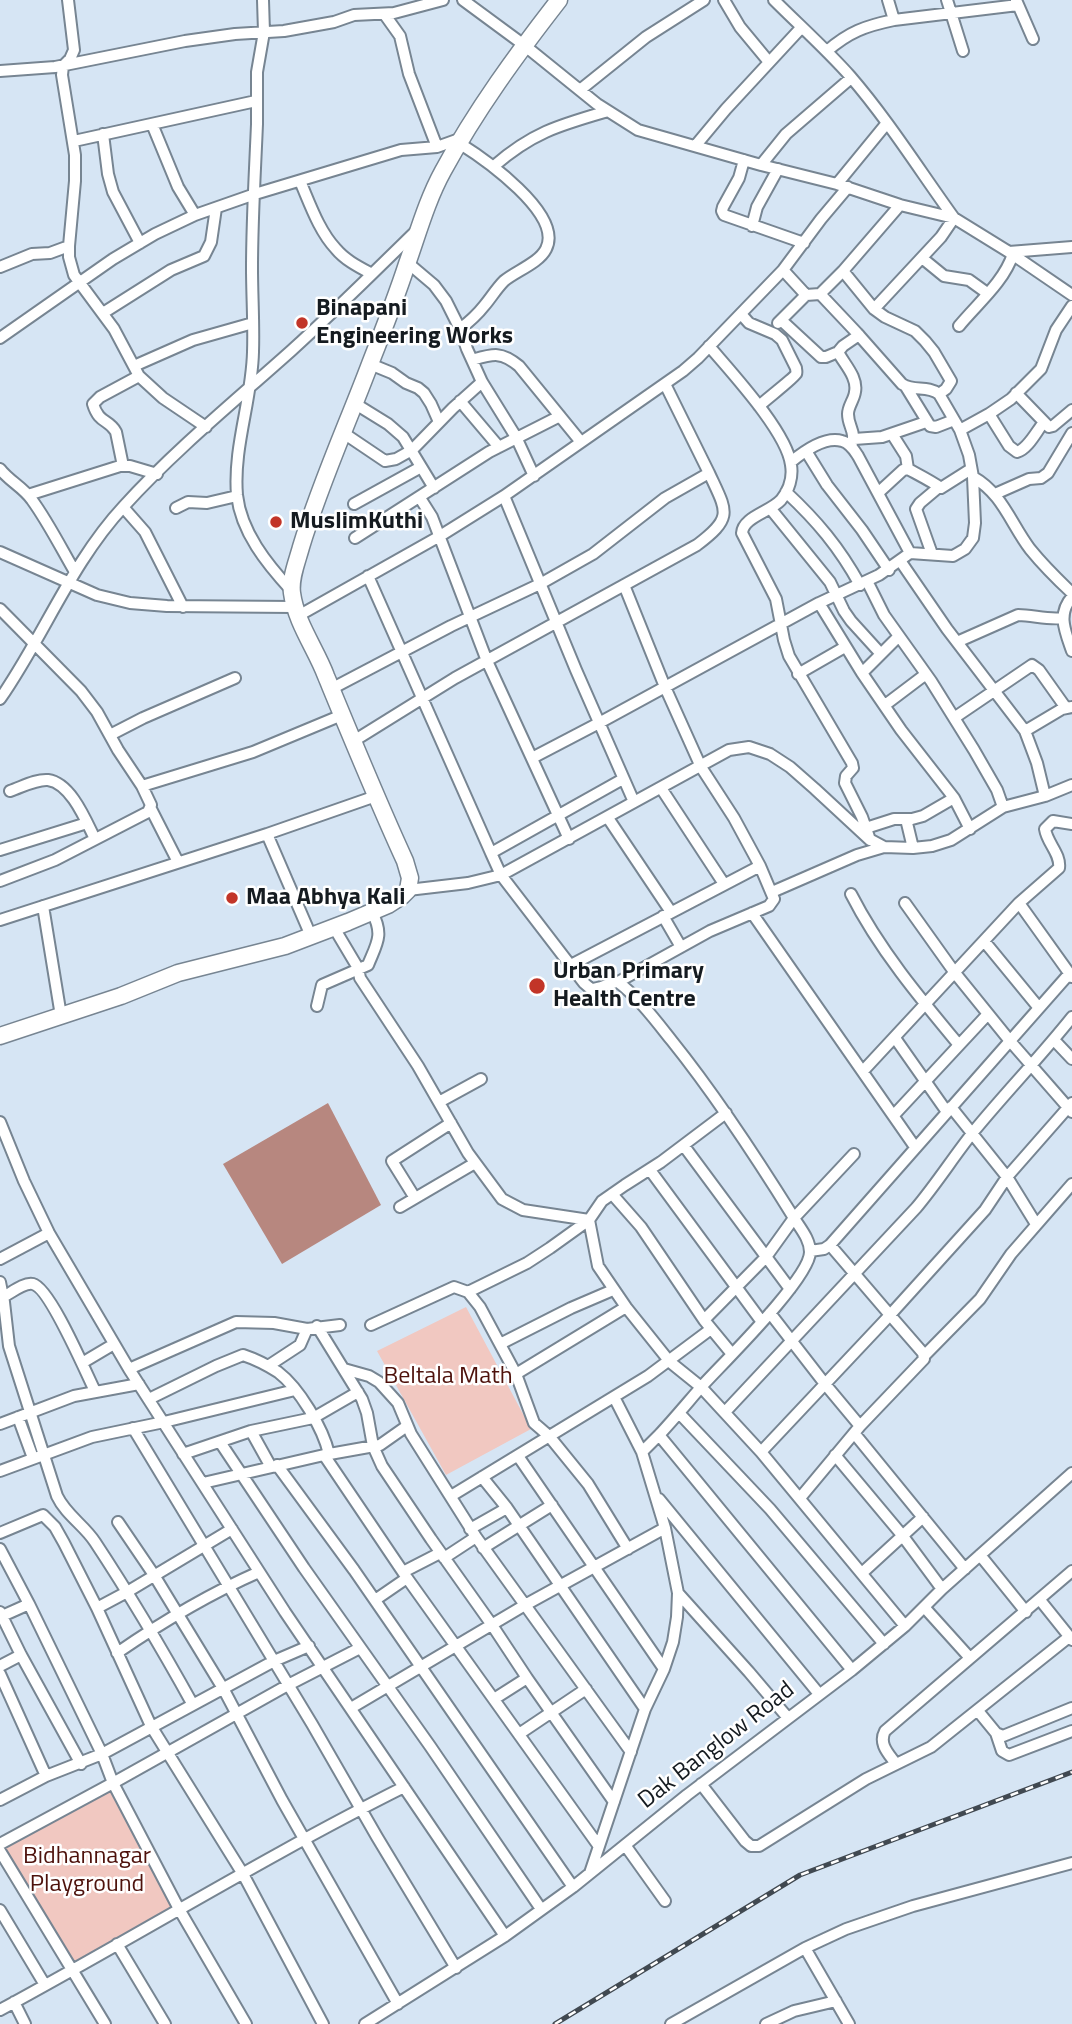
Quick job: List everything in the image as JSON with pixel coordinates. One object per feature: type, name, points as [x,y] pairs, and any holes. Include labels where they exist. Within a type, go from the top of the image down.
[{"type":"main road","points":[[0,1036],[178,974],[285,946],[372,912],[396,901],[408,890],[410,878],[405,861],[295,604],[295,568],[310,517],[370,364],[418,230],[442,174],[460,140],[524,45],[559,0]]},
{"type":"street","points":[[68,0],[74,50],[63,66],[62,75],[74,141],[75,181],[69,246],[71,269],[78,283],[103,313],[136,371],[163,398],[206,427]]},
{"type":"street","points":[[263,0],[264,32],[257,72],[256,101],[253,353],[240,443],[237,496],[255,543],[295,604]]},
{"type":"street","points":[[0,71],[63,66],[185,41],[334,22],[354,15],[384,15],[443,0]]},
{"type":"street","points":[[463,0],[608,111],[638,130],[954,218],[1072,295]]},
{"type":"street","points":[[580,90],[646,37],[704,0]]},
{"type":"street","points":[[724,0],[740,27],[769,62]]},
{"type":"street","points":[[774,0],[851,78],[887,123],[954,218]]},
{"type":"street","points":[[888,0],[894,20]]},
{"type":"street","points":[[947,0],[964,51]]},
{"type":"street","points":[[827,51],[858,29],[894,20],[1017,3],[1033,39]]},
{"type":"street","points":[[384,15],[400,36],[409,74],[437,146]]},
{"type":"street","points":[[696,145],[802,27]]},
{"type":"street","points":[[761,165],[786,134],[851,78]]},
{"type":"street","points":[[74,141],[256,101]]},
{"type":"street","points":[[494,166],[544,131],[608,111]]},
{"type":"street","points":[[0,552],[97,595],[130,603],[183,607],[295,604],[369,576],[504,496],[683,371],[783,270],[887,123]]},
{"type":"street","points":[[152,124],[178,187],[195,215]]},
{"type":"street","points":[[103,134],[113,192],[140,243]]},
{"type":"street","points":[[0,338],[140,243],[195,215],[401,150],[460,140],[494,166],[536,208],[546,225],[549,239],[548,247],[542,255],[504,282],[475,316],[460,328]]},
{"type":"street","points":[[744,160],[739,178],[722,211],[728,218],[804,243]]},
{"type":"street","points":[[752,226],[757,207],[778,169]]},
{"type":"street","points":[[300,181],[320,225],[335,249],[351,263],[372,274]]},
{"type":"street","points":[[769,331],[806,295],[820,294],[900,205]]},
{"type":"street","points":[[103,313],[171,270],[204,256],[211,242],[216,208]]},
{"type":"street","points":[[874,309],[922,258],[954,218]]},
{"type":"street","points":[[0,699],[75,572],[123,507],[418,230]]},
{"type":"street","points":[[0,267],[32,254],[50,253],[69,246]]},
{"type":"street","points":[[1011,253],[1072,247]]},
{"type":"street","points":[[959,326],[1006,269],[1011,253]]},
{"type":"street","points":[[922,258],[944,276],[969,280],[987,293]]},
{"type":"street","points":[[408,263],[434,285],[446,301],[482,382],[516,437],[534,476]]},
{"type":"street","points":[[783,270],[806,295]]},
{"type":"street","points":[[843,271],[874,309],[915,331],[934,352],[951,381],[939,394]]},
{"type":"street","points":[[820,294],[906,387],[926,422],[933,428],[957,425],[989,414],[1016,393],[1041,369],[1056,330],[1072,306]]},
{"type":"street","points":[[741,314],[749,323],[782,340],[797,373],[759,406]]},
{"type":"street","points":[[781,320],[821,357],[838,352],[859,335]]},
{"type":"street","points":[[123,466],[114,427],[99,418],[93,404],[136,371],[193,340],[253,323]]},
{"type":"street","points":[[709,346],[759,406],[791,462],[786,492],[770,509],[746,523],[742,533],[776,599],[786,648],[798,674],[852,763],[853,768],[846,776],[845,783],[870,840]]},
{"type":"street","points":[[838,352],[847,365],[855,386],[848,413],[854,433],[852,443],[910,553]]},
{"type":"street","points":[[472,360],[492,355],[510,359],[519,366],[581,442]]},
{"type":"street","points":[[370,364],[418,388],[431,404],[439,422]]},
{"type":"street","points":[[342,432],[384,461],[396,459],[412,450],[482,382]]},
{"type":"street","points":[[352,742],[422,697],[697,545],[722,523],[724,513],[721,498],[664,384]]},
{"type":"street","points":[[532,758],[818,603],[888,570],[910,553],[943,557],[953,556],[965,549],[973,538],[975,523],[972,473],[966,444],[939,394],[927,388],[906,387]]},
{"type":"street","points":[[995,494],[1048,473],[1072,433],[1068,413],[1051,427],[1016,393]]},
{"type":"street","points":[[460,401],[499,447]]},
{"type":"street","points":[[354,403],[388,424],[402,437],[433,488]]},
{"type":"street","points":[[989,414],[1009,446],[1017,452],[1025,447],[1044,422]]},
{"type":"street","points":[[355,538],[499,447],[560,416]]},
{"type":"street","points":[[791,462],[806,451],[833,440],[852,443],[892,434],[926,422]]},
{"type":"street","points":[[892,434],[905,456],[908,469],[939,487]]},
{"type":"street","points":[[806,451],[888,570]]},
{"type":"street","points":[[28,495],[123,466],[157,474]]},
{"type":"street","points":[[354,504],[421,467]]},
{"type":"street","points":[[878,494],[903,470],[908,469]]},
{"type":"street","points":[[331,689],[471,616],[540,584],[593,554],[665,498],[709,473]]},
{"type":"street","points":[[932,554],[916,509],[939,487],[972,473]]},
{"type":"street","points":[[972,473],[995,494],[1029,548],[1072,595],[1064,608],[1063,618],[1072,650]]},
{"type":"street","points":[[2,477],[23,488],[75,572]]},
{"type":"street","points":[[786,492],[816,521],[864,583],[954,718],[989,775],[1003,807]]},
{"type":"street","points":[[176,508],[188,502],[207,503],[237,496]]},
{"type":"street","points":[[504,496],[634,802]]},
{"type":"street","points":[[420,498],[440,536],[487,662],[569,839]]},
{"type":"street","points":[[123,507],[145,532],[183,607]]},
{"type":"street","points":[[770,509],[830,582],[844,611],[881,654]]},
{"type":"street","points":[[901,562],[957,642],[1025,731],[1045,796]]},
{"type":"street","points":[[369,576],[501,875],[591,989],[618,982],[681,947],[773,902],[774,899],[734,818],[701,767],[624,585]]},
{"type":"street","points":[[818,603],[901,730],[954,798],[970,829]]},
{"type":"street","points":[[0,609],[81,691],[97,712],[142,786],[150,808],[178,862]]},
{"type":"street","points":[[957,642],[1009,617],[1026,615],[1045,619],[1063,618]]},
{"type":"street","points":[[862,673],[899,636]]},
{"type":"street","points":[[798,674],[845,647]]},
{"type":"street","points":[[954,718],[1032,666],[1039,670],[1069,708],[1025,731]]},
{"type":"street","points":[[885,705],[926,674]]},
{"type":"street","points":[[110,735],[235,678]]},
{"type":"street","points":[[142,786],[253,752],[342,715]]},
{"type":"street","points":[[408,890],[468,883],[501,875],[729,750],[749,747],[770,754],[815,789],[870,840],[884,846],[913,848],[951,840],[1003,807],[1045,796],[1072,785]]},
{"type":"street","points":[[491,853],[624,779]]},
{"type":"street","points":[[10,791],[38,781],[49,780],[59,784],[75,802],[95,839]]},
{"type":"street","points":[[661,788],[724,884]]},
{"type":"street","points":[[0,920],[376,796]]},
{"type":"street","points":[[866,828],[894,819],[923,816],[954,798]]},
{"type":"street","points":[[0,881],[55,860],[144,814],[150,808]]},
{"type":"street","points":[[608,818],[667,914],[681,947]]},
{"type":"street","points":[[906,819],[913,848]]},
{"type":"street","points":[[863,1071],[1019,904],[1059,868],[1059,859],[1045,834],[1045,829],[1053,821],[1072,824]]},
{"type":"street","points":[[0,850],[87,823]]},
{"type":"street","points":[[267,834],[311,936]]},
{"type":"street","points":[[772,891],[884,846]]},
{"type":"street","points":[[571,964],[760,866]]},
{"type":"street","points":[[850,894],[877,940],[958,1045]]},
{"type":"street","points":[[761,1452],[985,1210],[1007,1177],[1071,1107],[988,1014],[905,903]]},
{"type":"street","points":[[810,1251],[824,1249],[830,1245],[1071,975],[1019,904]]},
{"type":"street","points":[[43,906],[61,1016]]},
{"type":"street","points":[[317,1006],[322,985],[368,965],[379,936],[379,925],[372,912]]},
{"type":"street","points":[[752,913],[915,1147]]},
{"type":"street","points":[[333,926],[358,968],[360,978],[418,1066],[475,1163],[502,1199],[523,1210],[589,1220]]},
{"type":"street","points":[[984,941],[1040,1008]]},
{"type":"street","points":[[618,982],[661,1027],[702,1078],[794,1218],[807,1239],[810,1251],[802,1274],[770,1313],[642,1452]]},
{"type":"street","points":[[894,1115],[988,1014]]},
{"type":"street","points":[[725,1412],[855,1275],[936,1184],[973,1133],[1072,1017]]},
{"type":"street","points":[[895,1038],[925,1081],[973,1133],[1007,1177],[1036,1224]]},
{"type":"street","points":[[1054,1040],[1072,1059]]},
{"type":"street","points":[[439,1102],[481,1079]]},
{"type":"street","points":[[468,1292],[527,1263],[589,1220],[602,1201],[684,1146],[726,1113]]},
{"type":"street","points":[[0,1122],[49,1234],[114,1344],[260,1572],[505,1936]]},
{"type":"street","points":[[415,1198],[393,1161],[451,1123]]},
{"type":"street","points":[[684,1146],[790,1289]]},
{"type":"street","points":[[450,1496],[670,1362],[708,1325],[736,1288],[766,1257],[794,1218],[854,1154]]},
{"type":"street","points":[[400,1207],[475,1163]]},
{"type":"street","points":[[650,1170],[762,1322]]},
{"type":"street","points":[[800,1498],[857,1430],[980,1299],[1011,1255],[1072,1184]]},
{"type":"street","points":[[612,1194],[641,1227],[708,1325],[732,1354]]},
{"type":"street","points":[[589,1220],[598,1266],[626,1307],[670,1362],[701,1387],[761,1452],[905,1626]]},
{"type":"street","points":[[0,1259],[49,1234]]},
{"type":"street","points":[[830,1245],[924,1356]]},
{"type":"street","points":[[0,1282],[7,1335],[30,1413],[38,1456]]},
{"type":"street","points":[[3,1297],[26,1284],[38,1287],[59,1316],[95,1391]]},
{"type":"street","points":[[371,1325],[454,1287],[468,1292],[480,1307],[516,1374],[534,1423],[549,1436],[588,1484],[628,1549]]},
{"type":"street","points":[[500,1344],[613,1290]]},
{"type":"street","points":[[516,1374],[626,1307]]},
{"type":"street","points":[[770,1313],[965,1569]]},
{"type":"street","points":[[129,1368],[236,1322],[312,1327],[340,1325]]},
{"type":"street","points":[[268,1366],[300,1345],[312,1327]]},
{"type":"street","points":[[312,1327],[358,1392],[367,1413],[373,1447],[393,1483],[614,1802]]},
{"type":"street","points":[[82,1363],[114,1344]]},
{"type":"street","points":[[149,1399],[243,1355],[268,1366],[287,1380],[313,1418],[326,1443],[326,1455],[405,1575],[598,1845]]},
{"type":"street","points":[[0,1364],[13,1362]]},
{"type":"street","points":[[344,1369],[369,1376],[386,1388],[398,1403],[407,1426],[483,1548],[631,1752]]},
{"type":"street","points":[[0,1424],[74,1396],[139,1384]]},
{"type":"street","points":[[0,1471],[92,1437],[295,1390]]},
{"type":"street","points":[[183,1454],[251,1432],[313,1418],[358,1392]]},
{"type":"street","points":[[590,1873],[645,1709],[664,1669],[673,1642],[677,1617],[678,1593],[656,1496],[642,1452],[614,1397]]},
{"type":"street","points":[[680,1413],[770,1509],[884,1644]]},
{"type":"street","points":[[18,1417],[62,1505],[91,1536],[193,1705]]},
{"type":"street","points":[[203,1483],[373,1447],[386,1442],[407,1426]]},
{"type":"street","points":[[134,1428],[456,1968]]},
{"type":"street","points":[[251,1432],[375,1600],[573,1887]]},
{"type":"street","points":[[659,1435],[852,1670]]},
{"type":"street","points":[[220,1442],[541,1909]]},
{"type":"street","points":[[835,1455],[902,1535],[942,1589]]},
{"type":"street","points":[[518,1456],[664,1669]]},
{"type":"street","name":"Dak Banglow Road","points":[[365,2024],[505,1936],[573,1887],[701,1784],[852,1670],[905,1626],[942,1589],[1072,1474]]},
{"type":"street","points":[[482,1477],[507,1508],[645,1709]]},
{"type":"street","points":[[656,1496],[819,1694]]},
{"type":"street","points":[[483,1548],[552,1505]]},
{"type":"street","points":[[375,1600],[405,1575],[442,1555],[507,1508]]},
{"type":"street","points":[[0,1533],[43,1515],[48,1518],[97,1608],[151,1726],[243,1874],[323,2024]]},
{"type":"street","points":[[862,1573],[923,1517]]},
{"type":"street","points":[[118,1522],[154,1575],[223,1690],[398,2004]]},
{"type":"street","points":[[351,1708],[525,1605],[665,1528]]},
{"type":"street","points":[[97,1608],[232,1529]]},
{"type":"street","points":[[0,1549],[102,1754],[113,1783],[179,1909],[246,2024]]},
{"type":"street","points":[[980,1555],[1026,1612]]},
{"type":"street","points":[[896,1764],[882,1743],[885,1731],[1072,1571]]},
{"type":"street","points":[[117,1653],[177,1613],[260,1572]]},
{"type":"street","points":[[678,1593],[788,1718]]},
{"type":"street","points":[[701,1784],[744,1841],[751,1846],[759,1846],[866,1779],[931,1747],[1070,1638],[1040,1600]]},
{"type":"street","points":[[29,1604],[1,1615],[81,1763]]},
{"type":"street","points":[[924,1607],[970,1658]]},
{"type":"street","points":[[0,1800],[46,1776],[102,1754],[274,1661],[309,1646]]},
{"type":"street","points":[[0,1844],[360,1648]]},
{"type":"street","points":[[0,1666],[21,1655]]},
{"type":"street","points":[[0,1674],[46,1776]]},
{"type":"street","points":[[494,1699],[527,1678]]},
{"type":"street","points":[[519,1734],[586,1689]]},
{"type":"street","points":[[996,1733],[1010,1735],[1072,1708]]},
{"type":"street","points":[[978,1711],[996,1733],[1002,1751],[1009,1755],[1072,1731]]},
{"type":"street","points":[[0,2010],[404,1787]]},
{"type":"street","points":[[625,1844],[665,1900]]},
{"type":"street","points":[[0,1851],[105,2024]]},
{"type":"street","points":[[671,2024],[805,1948],[846,1929],[913,1906],[1072,1863]]},
{"type":"street","points":[[0,1910],[45,1985]]},
{"type":"street","points":[[117,1944],[165,2024]]},
{"type":"street","points":[[805,1948],[849,2024]]},
{"type":"street","points":[[766,2024],[794,2011],[836,2001]]},
{"type":"street","points":[[14,2002],[25,2024]]},
{"type":"green space","name":"Beltala Math","points":[[466,1307],[531,1429],[446,1475],[377,1351]]},
{"type":"green space","name":"Bidhannagar Playground","points":[[113,1783],[179,1909],[72,1969],[0,1844]]},
{"type":"shaded area","points":[[328,1103],[381,1205],[282,1264],[223,1164]]},
{"type":"railway","points":[[555,2024],[800,1875],[1072,1772]]},
{"type":"place","name":"Binapani Engineering Works","points":[[302,323]]},
{"type":"place","name":"MuslimKuthi","points":[[276,522]]},
{"type":"place","name":"Maa Abhya Kali","points":[[232,898]]},
{"type":"place","name":"Urban Primary Health Centre","points":[[537,986]]}]
